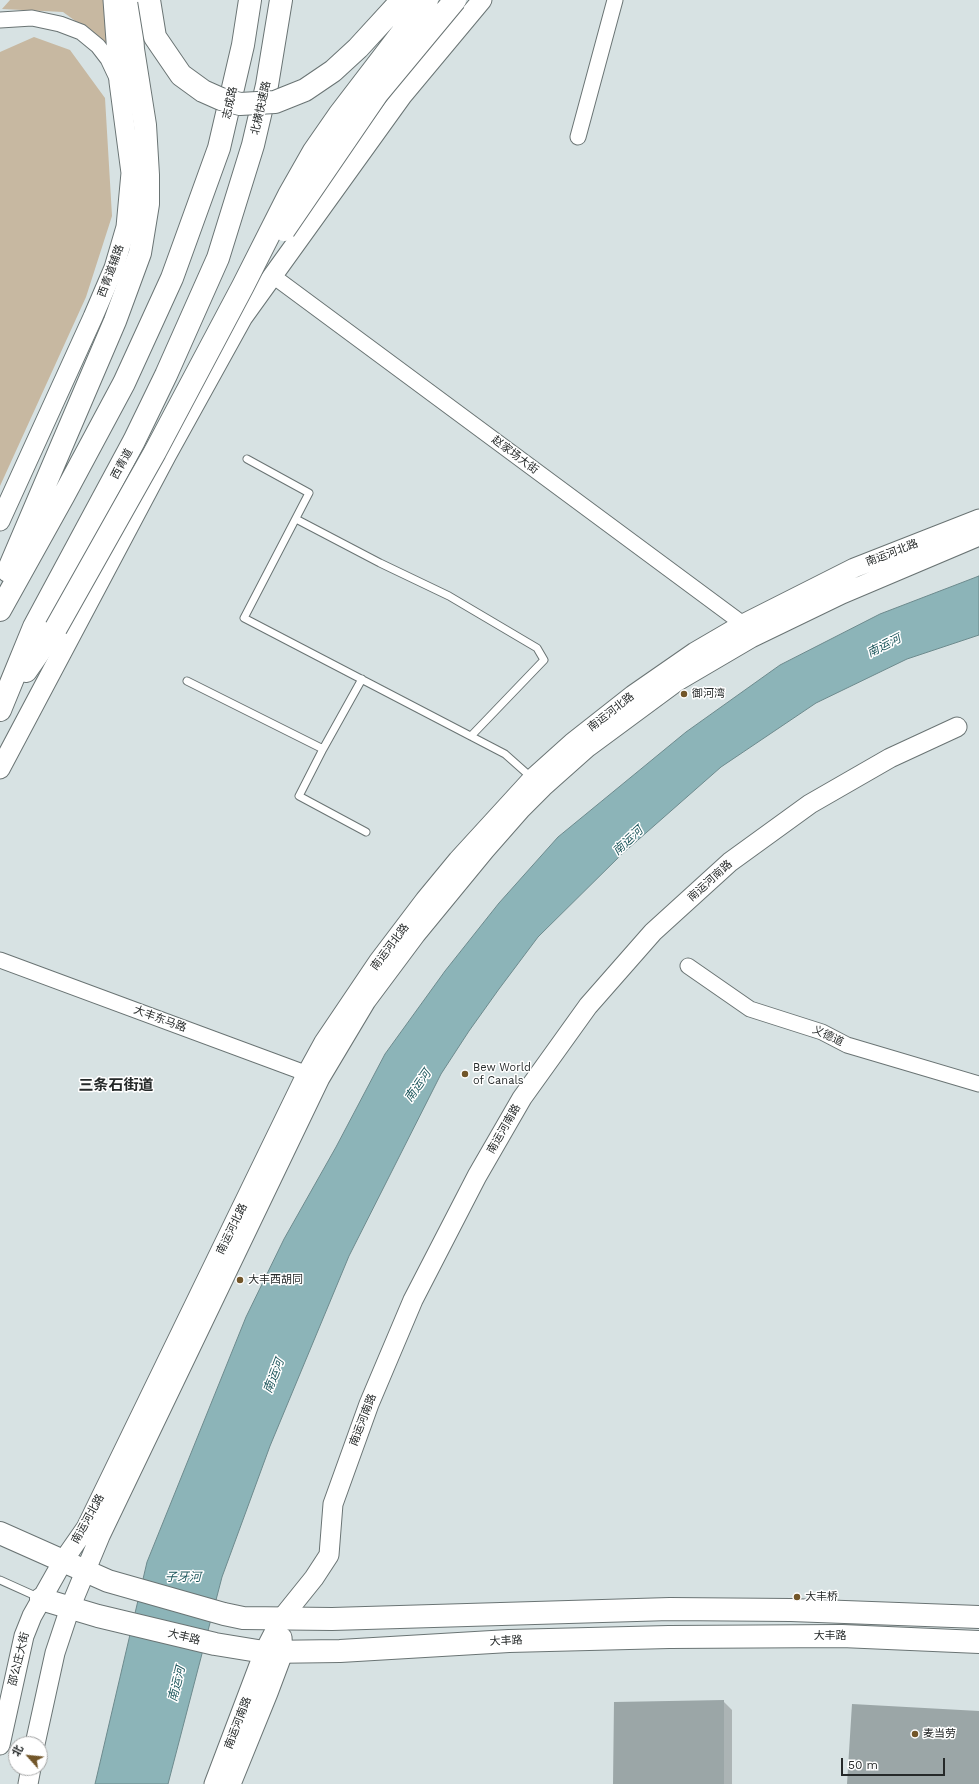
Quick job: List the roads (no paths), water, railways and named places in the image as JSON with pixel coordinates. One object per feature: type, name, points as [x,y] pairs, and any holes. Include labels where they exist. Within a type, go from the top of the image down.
[{"type":"main road","points":[[0,590],[93,374],[134,274],[140,253],[148,204],[145,125],[133,49],[130,0]]},
{"type":"main road","points":[[149,0],[155,37],[165,55],[181,75],[202,91],[221,99],[240,104],[275,102],[305,90],[333,71],[358,48],[402,0]]},
{"type":"main road","name":"志成路","points":[[0,610],[64,496],[124,383],[172,278],[220,148],[229,110],[250,0]]},
{"type":"main road","name":"北横快速路","points":[[231,213],[253,145],[267,85],[281,0]]},
{"type":"main road","points":[[2,706],[56,628],[109,535],[243,286],[289,195],[314,151],[339,115],[427,0]]},
{"type":"main road","points":[[243,286],[377,94],[455,0]]},
{"type":"main road","name":"西青道","points":[[2,706],[34,627],[134,441],[166,375],[218,258],[231,213]]},
{"type":"main road","points":[[0,1533],[84,1572],[125,1587],[242,1618],[281,1620],[670,1609],[791,1610],[979,1617]]},
{"type":"main road","name":"大丰路","points":[[41,1599],[117,1621],[215,1644],[273,1653],[340,1651],[509,1640],[669,1637],[842,1636],[979,1642]]},
{"type":"main road","points":[[669,1637],[670,1609]]},
{"type":"street","name":"西青道辅路","points":[[1,520],[114,268],[126,227],[131,173],[119,82],[113,0]]},
{"type":"street","points":[[402,0],[442,49]]},
{"type":"street","points":[[0,770],[162,463],[242,317],[402,96],[482,0]]},
{"type":"street","points":[[578,137],[615,0]]},
{"type":"street","points":[[0,20],[32,18],[60,24],[81,32],[98,46],[108,59],[119,82]]},
{"type":"street","name":"赵家场大街","points":[[273,276],[747,631]]},
{"type":"street","name":"南运河北路","points":[[41,1599],[63,1561],[86,1528],[314,1076],[366,1001],[412,939],[485,850],[521,809],[538,783],[747,631],[854,568],[979,519]]},
{"type":"street","name":"南运河北路","points":[[747,631],[842,594],[979,536]]},
{"type":"street","name":"南运河南路","points":[[231,1784],[268,1693],[273,1653],[281,1620],[314,1578],[329,1555],[333,1504],[368,1404],[413,1300],[477,1176],[522,1098],[588,1006],[653,932],[730,862],[810,804],[890,758],[957,727]]},
{"type":"street","name":"大丰东马路","points":[[0,960],[314,1076]]},
{"type":"street","name":"义德道","points":[[688,966],[750,1009],[822,1032],[847,1045],[979,1084]]},
{"type":"street","name":"南运河北路","points":[[70,1608],[84,1572],[314,1076]]},
{"type":"street","name":"邵公庄大街","points":[[0,1745],[24,1636],[41,1599]]},
{"type":"street","points":[[37,1736],[55,1653],[70,1608]]},
{"type":"street","name":"南运河南路","points":[[214,1784],[273,1653]]},
{"type":"lane","points":[[247,459],[309,493],[244,618],[505,754],[538,783]]},
{"type":"lane","points":[[296,519],[380,563],[449,596],[537,648],[544,660],[471,736]]},
{"type":"lane","points":[[362,679],[299,796],[366,832]]},
{"type":"lane","points":[[187,681],[324,749]]},
{"type":"lane","points":[[0,1580],[41,1599]]},
{"type":"water","name":"子牙河","points":[[979,576],[979,635],[907,659],[816,703],[721,767],[622,854],[538,937],[499,989],[441,1074],[349,1256],[270,1446],[222,1577],[168,1784],[95,1784],[147,1562],[246,1317],[284,1239],[336,1147],[385,1054],[445,971],[499,903],[558,837],[686,732],[780,665],[880,614]]},
{"type":"place","name":"御河湾","points":[[684,694]]},
{"type":"place","name":"Bew World of Canals","points":[[465,1074]]},
{"type":"place","name":"大丰西胡同","points":[[240,1280]]},
{"type":"place","name":"大丰桥","points":[[797,1597]]},
{"type":"place","name":"麦当劳","points":[[915,1734]]},
{"type":"district","name":"三条石街道","points":[[116,1086]]},
{"type":"water label","name":"南运河","points":[[884,646]]},
{"type":"water label","name":"南运河","points":[[628,841]]},
{"type":"water label","name":"南运河","points":[[418,1086]]},
{"type":"water label","name":"南运河","points":[[274,1376]]},
{"type":"water label","name":"南运河","points":[[177,1684]]}]
